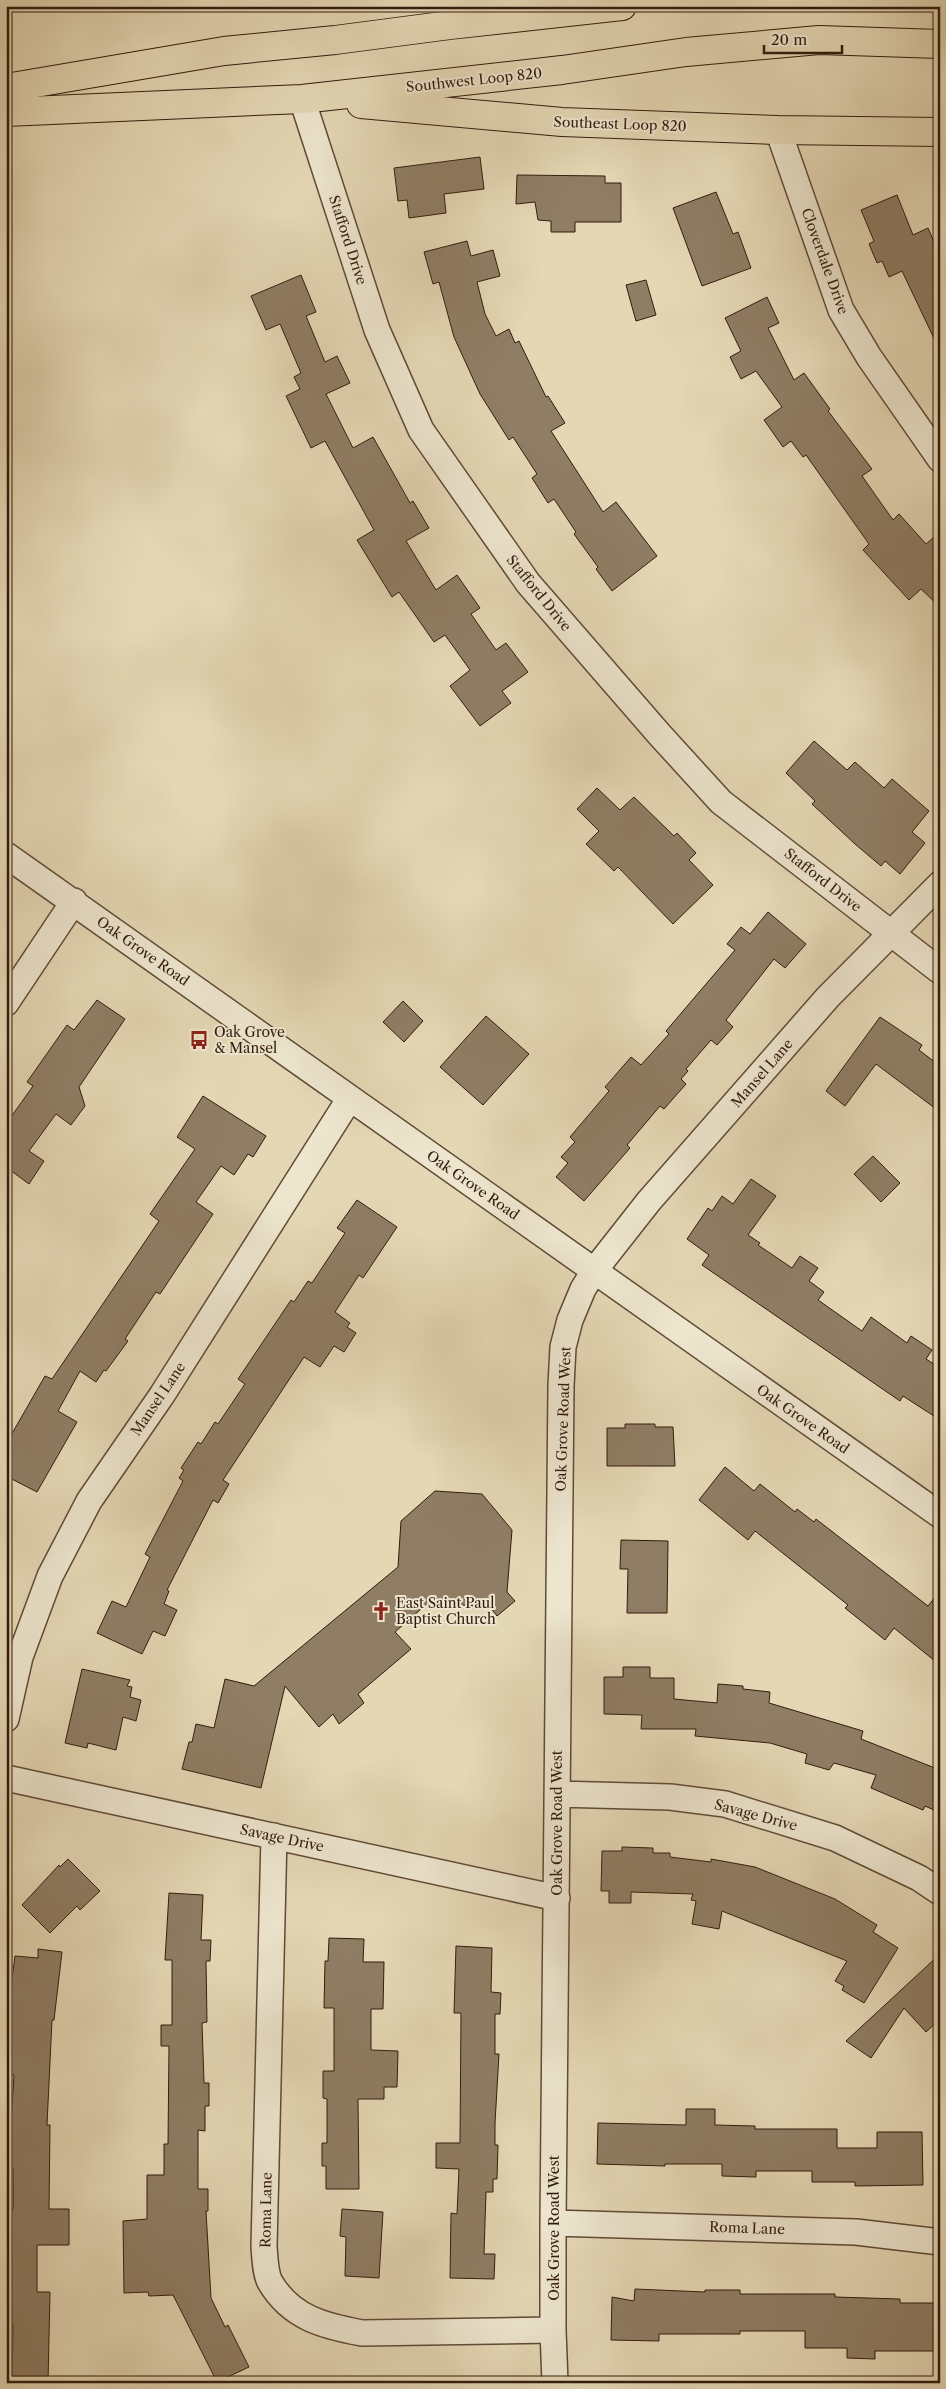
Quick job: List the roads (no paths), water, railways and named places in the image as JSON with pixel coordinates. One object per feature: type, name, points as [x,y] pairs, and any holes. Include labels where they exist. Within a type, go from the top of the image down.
[{"type":"main road","points":[[6,88],[224,51],[335,40],[450,24],[622,6]]},
{"type":"main road","name":"Southwest Loop 820","points":[[6,112],[302,99],[562,70],[686,52],[819,40],[940,44]]},
{"type":"main road","name":"Southeast Loop 820","points":[[302,99],[562,122],[778,130],[940,132]]},
{"type":"street","name":"Stafford Drive","points":[[302,99],[377,330],[421,430],[528,583],[721,802],[940,972]]},
{"type":"street","name":"Cloverdale Drive","points":[[778,130],[840,310],[940,459]]},
{"type":"street","name":"Oak Grove Road","points":[[6,855],[74,901],[940,1516]]},
{"type":"street","name":"Mansel Lane","points":[[594,1271],[649,1201],[828,997],[940,884]]},
{"type":"street","points":[[6,1003],[74,901]]},
{"type":"street","name":"Mansel Lane","points":[[6,1719],[20,1657],[50,1576],[89,1501],[167,1387],[350,1098]]},
{"type":"street","name":"Oak Grove Road West","points":[[555,2383],[553,2223],[563,1352],[570,1320],[583,1289],[594,1271]]},
{"type":"street","name":"Savage Drive","points":[[6,1778],[557,1898]]},
{"type":"street","name":"Savage Drive","points":[[557,1794],[670,1798],[725,1804],[836,1838],[919,1878],[940,1892]]},
{"type":"street","name":"Roma Lane","points":[[274,1836],[264,2247],[269,2281],[296,2313],[333,2328],[362,2333],[553,2330]]},
{"type":"street","name":"Roma Lane","points":[[553,2223],[856,2232],[940,2242]]},
{"type":"place","name":"Oak Grove & Mansel","points":[[199,1040]]},
{"type":"place","name":"East Saint Paul Baptist Church","points":[[381,1611]]}]
